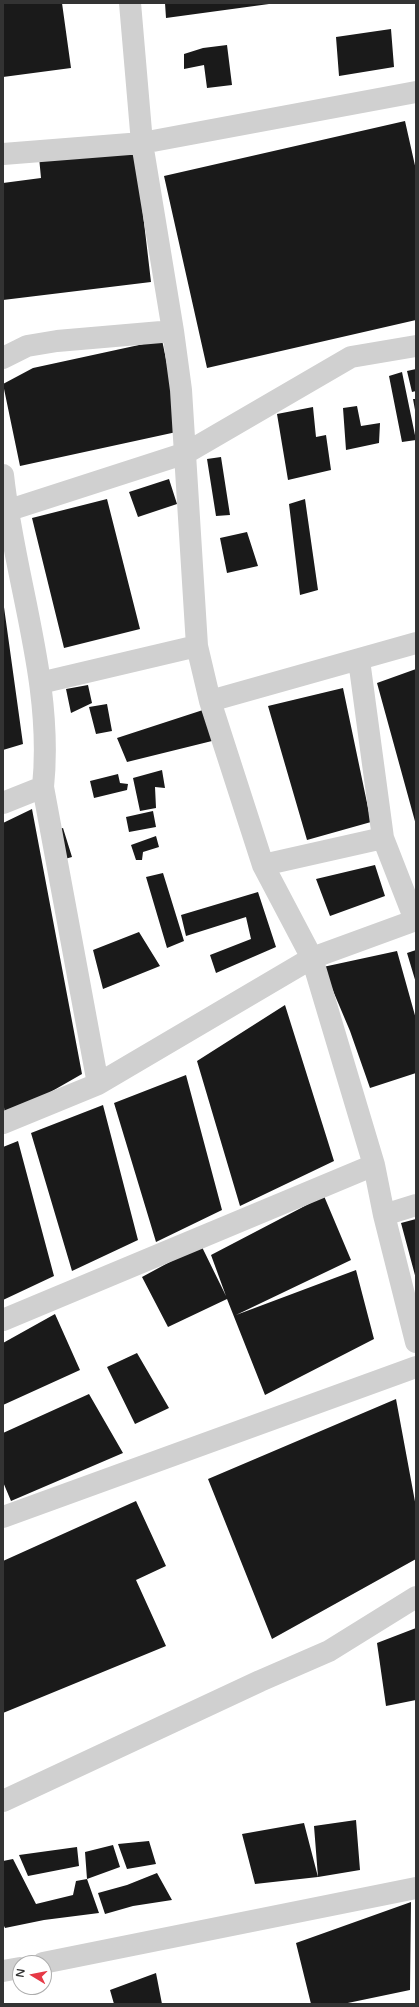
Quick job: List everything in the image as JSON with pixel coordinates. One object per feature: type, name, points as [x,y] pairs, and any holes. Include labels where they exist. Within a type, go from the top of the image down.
[{"type":"street","points":[[130,3],[142,143],[173,331],[181,390],[197,646],[210,701],[263,865],[312,958],[374,1165],[384,1215],[416,1342]]},
{"type":"street","points":[[3,154],[142,143],[416,92]]},
{"type":"street","points":[[3,358],[27,346],[57,341],[173,331]]},
{"type":"street","points":[[5,511],[186,453],[351,357],[416,346]]},
{"type":"street","points":[[3,475],[5,511],[40,683],[46,760],[43,787],[98,1084]]},
{"type":"street","points":[[210,701],[416,643]]},
{"type":"street","points":[[40,683],[197,646]]},
{"type":"street","points":[[3,1123],[98,1084],[312,958],[416,920],[383,838],[359,660]]},
{"type":"street","points":[[3,803],[43,787]]},
{"type":"street","points":[[263,865],[383,838]]},
{"type":"street","points":[[3,1320],[374,1165]]},
{"type":"street","points":[[384,1215],[416,1205]]},
{"type":"street","points":[[3,1516],[416,1367]]},
{"type":"street","points":[[3,1801],[260,1681],[329,1651],[416,1597]]},
{"type":"street","points":[[52,1961],[416,1888]]},
{"type":"building","points":[[3,3],[62,3],[71,68],[3,77]]},
{"type":"building","points":[[165,3],[269,3],[269,4],[166,18]]},
{"type":"building","points":[[391,29],[394,67],[339,76],[336,37]]},
{"type":"building","points":[[227,45],[232,85],[207,88],[204,65],[184,69],[184,54],[203,48]]},
{"type":"building","points":[[405,121],[416,170],[416,320],[207,368],[164,176]]},
{"type":"building","points":[[135,146],[151,282],[3,300],[3,183],[41,178],[39,157]]},
{"type":"building","points":[[162,340],[181,431],[20,466],[3,384],[33,368]]},
{"type":"building","points":[[416,369],[416,391],[412,392],[407,371]]},
{"type":"building","points":[[402,372],[416,440],[402,442],[389,376]]},
{"type":"building","points":[[413,399],[416,399],[416,410],[415,410]]},
{"type":"building","points":[[357,406],[361,426],[380,423],[379,443],[346,450],[343,408]]},
{"type":"building","points":[[313,407],[316,437],[326,435],[331,470],[288,480],[277,414]]},
{"type":"building","points":[[221,457],[230,515],[216,516],[207,459]]},
{"type":"building","points":[[169,479],[177,504],[138,517],[129,492]]},
{"type":"building","points":[[107,499],[140,629],[64,648],[32,518]]},
{"type":"building","points":[[305,499],[318,590],[300,595],[289,504]]},
{"type":"building","points":[[247,532],[258,566],[227,573],[220,538]]},
{"type":"building","points":[[3,600],[23,744],[3,750]]},
{"type":"building","points":[[416,669],[416,825],[377,683]]},
{"type":"building","points":[[88,685],[92,703],[71,713],[66,689]]},
{"type":"building","points":[[343,688],[371,822],[307,840],[268,706]]},
{"type":"building","points":[[107,704],[112,731],[96,734],[89,707]]},
{"type":"building","points":[[206,709],[216,740],[127,762],[117,738]]},
{"type":"building","points":[[162,770],[165,788],[155,787],[156,808],[140,811],[133,778]]},
{"type":"building","points":[[118,774],[120,783],[128,784],[127,790],[94,798],[90,781]]},
{"type":"building","points":[[32,809],[82,1074],[5,1118],[3,1096],[3,823]]},
{"type":"building","points":[[153,811],[156,827],[129,832],[126,817]]},
{"type":"building","points":[[63,828],[72,857],[61,860],[52,831]]},
{"type":"building","points":[[156,836],[159,847],[143,852],[142,860],[136,860],[131,845]]},
{"type":"building","points":[[375,865],[385,896],[330,916],[316,879]]},
{"type":"building","points":[[163,873],[184,941],[167,948],[146,877]]},
{"type":"building","points":[[258,892],[276,947],[216,973],[210,955],[251,939],[246,917],[186,936],[181,915]]},
{"type":"building","points":[[139,932],[160,966],[103,989],[93,950]]},
{"type":"building","points":[[416,950],[416,983],[407,953]]},
{"type":"building","points":[[397,951],[416,1019],[416,1073],[370,1088],[350,1031],[323,967]]},
{"type":"building","points":[[285,1005],[334,1161],[240,1206],[197,1061]]},
{"type":"building","points":[[186,1075],[222,1210],[156,1242],[114,1103]]},
{"type":"building","points":[[103,1105],[138,1240],[72,1271],[31,1133]]},
{"type":"building","points":[[18,1141],[54,1276],[3,1300],[3,1147]]},
{"type":"building","points":[[324,1196],[351,1260],[236,1315],[356,1270],[374,1339],[265,1395],[227,1299],[168,1327],[142,1277],[201,1245],[226,1296],[211,1255]]},
{"type":"building","points":[[416,1219],[416,1279],[401,1223]]},
{"type":"building","points":[[55,1314],[80,1370],[3,1405],[3,1343]]},
{"type":"building","points":[[137,1353],[169,1408],[135,1424],[107,1367]]},
{"type":"building","points":[[89,1394],[123,1453],[11,1501],[3,1482],[3,1433]]},
{"type":"building","points":[[396,1399],[416,1507],[416,1559],[272,1639],[208,1479]]},
{"type":"building","points":[[136,1501],[166,1566],[136,1580],[166,1646],[3,1713],[3,1561]]},
{"type":"building","points":[[416,1628],[416,1700],[386,1706],[377,1643]]},
{"type":"building","points":[[356,1820],[360,1870],[318,1877],[314,1826]]},
{"type":"building","points":[[304,1823],[318,1877],[255,1884],[242,1834]]},
{"type":"building","points":[[149,1841],[156,1864],[127,1869],[118,1844]]},
{"type":"building","points":[[113,1845],[120,1867],[87,1879],[85,1852]]},
{"type":"building","points":[[77,1847],[79,1866],[28,1876],[19,1855]]},
{"type":"building","points":[[13,1859],[36,1904],[73,1895],[76,1881],[87,1879],[99,1913],[44,1920],[5,1928],[3,1924],[3,1861]]},
{"type":"building","points":[[157,1873],[172,1900],[133,1906],[105,1914],[98,1893],[127,1885]]},
{"type":"building","points":[[411,1902],[410,1990],[343,2004],[311,2004],[296,1943]]},
{"type":"building","points":[[156,1973],[162,2004],[114,2004],[110,1990]]}]
